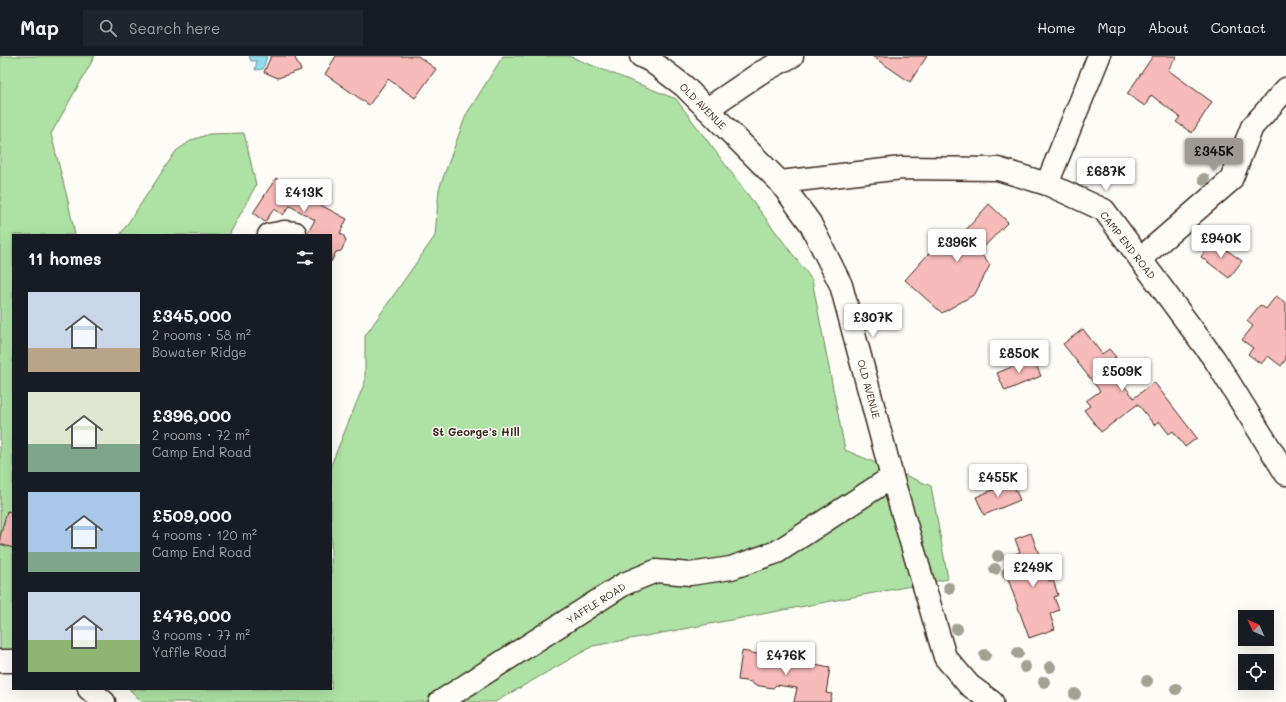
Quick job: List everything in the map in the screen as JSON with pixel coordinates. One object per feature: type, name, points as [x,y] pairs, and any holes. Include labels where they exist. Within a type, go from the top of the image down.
[{"type":"street","name":"OLD AVENUE","points":[[641,56],[684,86],[708,109],[780,182],[810,223],[841,285],[892,477],[945,657],[969,684],[992,702]]},
{"type":"street","points":[[708,109],[760,73],[792,56]]},
{"type":"street","points":[[1047,184],[1099,56]]},
{"type":"street","points":[[1140,259],[1231,180],[1252,127],[1286,89]]},
{"type":"street","name":"CAMP END ROAD","points":[[780,182],[909,168],[998,169],[1047,184],[1104,210],[1215,360],[1286,474]]},
{"type":"street","points":[[274,234],[284,232],[294,233]]},
{"type":"street","name":"YAFFLE ROAD","points":[[440,702],[624,584],[656,571],[690,574],[730,568],[777,552],[892,477]]},
{"type":"street","points":[[0,661],[12,661]]},
{"type":"street","points":[[90,690],[104,702]]},
{"type":"green space","points":[[0,56],[95,56],[51,134],[75,234],[12,234],[12,666],[0,674]]},
{"type":"green space","points":[[503,56],[569,56],[676,99],[812,280],[845,450],[931,486],[948,579],[593,646],[495,702],[142,702],[130,690],[332,690],[332,463],[365,382],[365,336],[435,236],[439,189],[466,115]]},
{"type":"green space","points":[[244,133],[256,185],[230,234],[121,234],[176,151],[192,140],[209,134]]},
{"type":"water","points":[[249,56],[267,56],[263,69],[255,70],[257,61],[251,61]]},
{"type":"building","points":[[271,56],[294,56],[301,70],[278,78],[264,72]]},
{"type":"building","points":[[336,56],[418,56],[436,69],[415,98],[388,79],[369,105],[325,74]]},
{"type":"building","points":[[872,56],[927,56],[910,82]]},
{"type":"building","points":[[1153,56],[1177,56],[1168,70],[1212,102],[1192,133],[1176,122],[1180,117],[1151,95],[1145,106],[1127,94]]},
{"type":"building","points":[[276,178],[298,193],[347,219],[340,233],[344,236],[346,241],[341,251],[336,252],[332,260],[332,234],[307,234],[315,220],[290,206],[283,215],[274,209],[265,222],[253,213]]},
{"type":"building","points":[[989,204],[1008,222],[979,252],[990,265],[975,294],[942,313],[905,280],[947,233],[957,240]]},
{"type":"building","points":[[1213,240],[1242,261],[1229,278],[1201,257]]},
{"type":"building","points":[[1276,296],[1286,303],[1286,359],[1281,366],[1268,356],[1261,364],[1248,354],[1253,348],[1242,340],[1253,326],[1247,321],[1260,305],[1266,309]]},
{"type":"building","points":[[1083,329],[1102,354],[1109,349],[1116,357],[1107,364],[1134,398],[1154,382],[1197,438],[1185,447],[1173,431],[1169,434],[1159,421],[1154,425],[1138,404],[1101,432],[1084,410],[1090,406],[1086,401],[1100,391],[1063,344]]},
{"type":"building","points":[[1033,358],[1041,376],[1005,391],[997,373]]},
{"type":"building","points":[[1012,482],[1020,500],[984,515],[976,497]]},
{"type":"building","points":[[7,511],[12,513],[12,548],[0,544],[0,537]]},
{"type":"building","points":[[1031,533],[1049,581],[1053,580],[1058,595],[1054,597],[1059,610],[1050,614],[1055,629],[1029,638],[1007,576],[1017,572],[1010,556],[1020,552],[1015,539]]},
{"type":"building","points":[[742,651],[830,668],[826,693],[832,694],[830,702],[794,702],[797,688],[776,685],[773,688],[754,685],[752,682],[738,680]]},
{"type":"district","name":"St George's Hill","points":[[476,432]]}]
